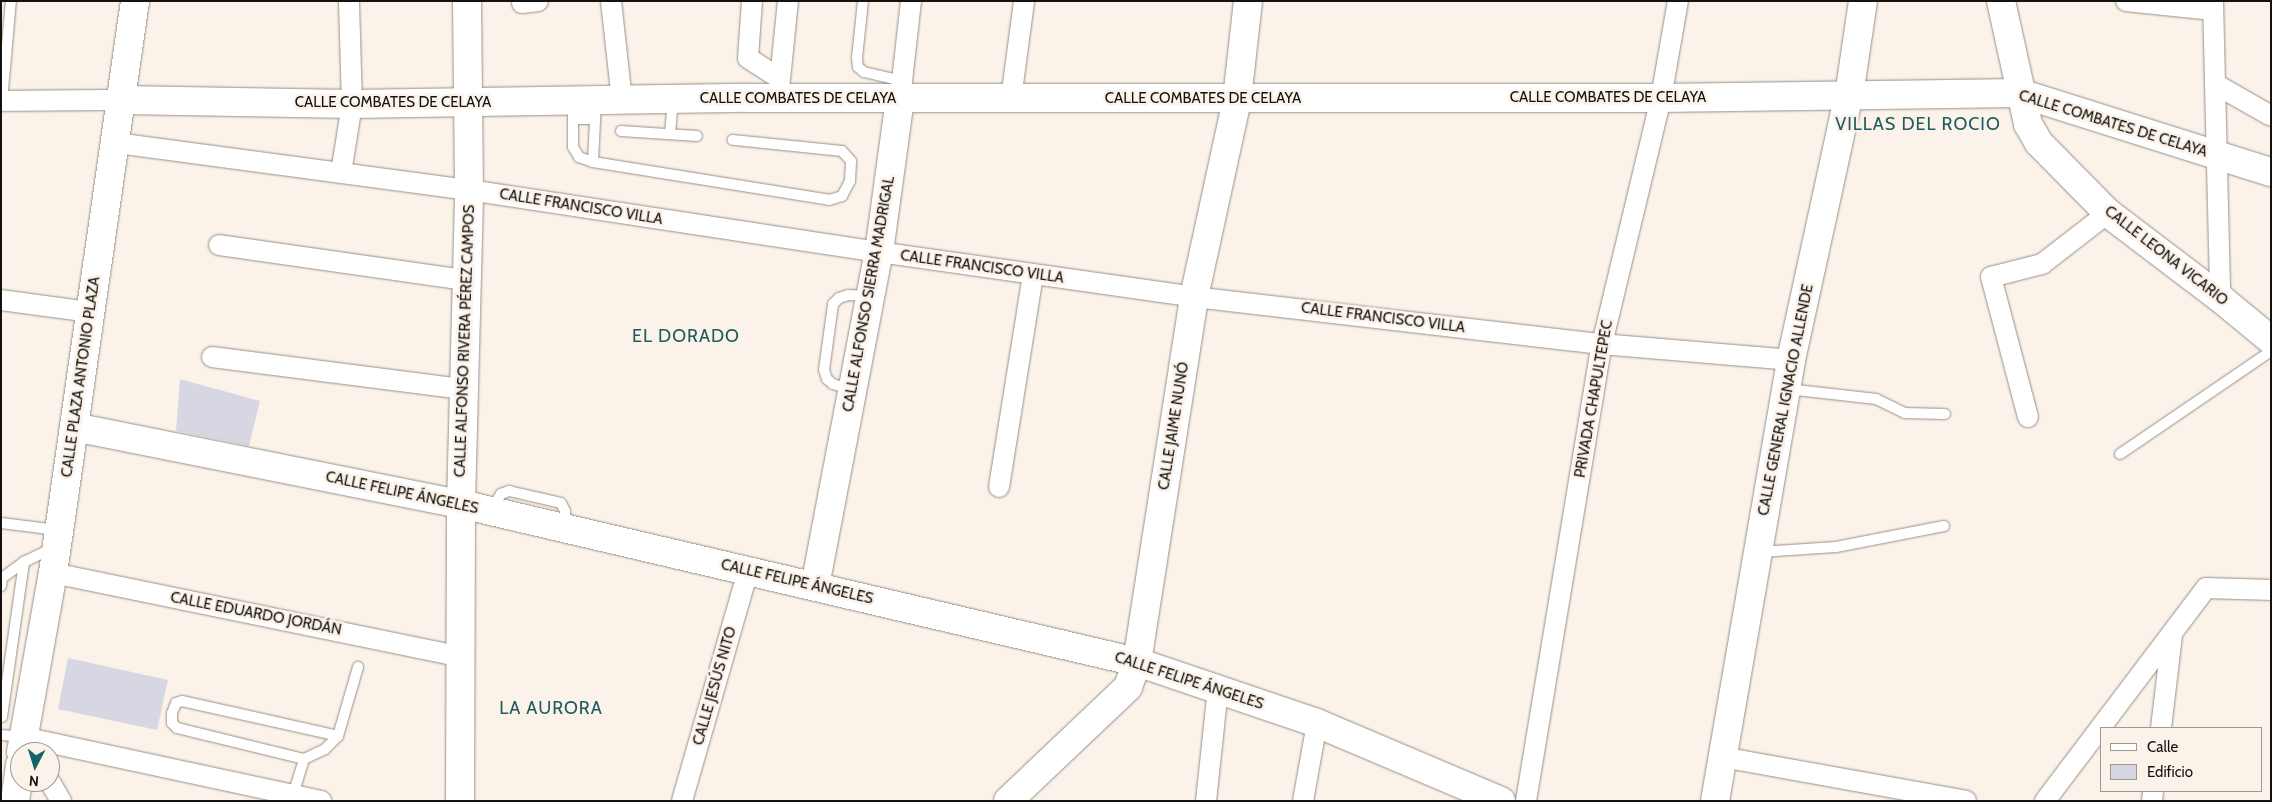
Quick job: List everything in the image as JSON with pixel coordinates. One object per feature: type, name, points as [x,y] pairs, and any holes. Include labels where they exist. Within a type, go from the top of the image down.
[{"type":"main road","name":"CALLE PLAZA ANTONIO PLAZA","points":[[20,742],[58,538],[135,1]]},
{"type":"main road","name":"CALLE ALFONSO RIVERA PÉREZ CAMPOS","points":[[460,801],[459,656],[462,389],[469,190],[467,1]]},
{"type":"main road","name":"CALLE JAIME NUNÓ","points":[[1008,801],[1128,687],[1137,662],[1194,297],[1237,99],[1248,1]]},
{"type":"main road","name":"CALLE GENERAL IGNACIO ALLENDE","points":[[1714,801],[1791,360],[1849,95],[1863,1]]},
{"type":"main road","name":"CALLE LEONA VICARIO","points":[[2001,1],[2028,124],[2039,143],[2108,213],[2220,298],[2271,340]]},
{"type":"main road","name":"CALLE COMBATES DE CELAYA","points":[[122,100],[352,104],[469,102],[592,108],[779,89],[901,90],[1012,99],[1661,98],[2020,93],[2271,172]]},
{"type":"main road","name":"CALLE ALFONSO SIERRA MADRIGAL","points":[[815,586],[878,252],[901,90]]},
{"type":"main road","name":"CALLE FELIPE ÁNGELES","points":[[74,427],[461,504],[1137,662],[1317,723],[1501,801]]},
{"type":"street","points":[[341,173],[352,104],[349,1]]},
{"type":"street","points":[[592,108],[611,1]]},
{"type":"street","points":[[752,1],[748,58],[779,89]]},
{"type":"street","points":[[779,89],[788,1]]},
{"type":"street","name":"CALLE ALFONSO SIERRA MADRIGAL","points":[[901,90],[912,1]]},
{"type":"street","points":[[1012,99],[1024,1]]},
{"type":"street","name":"PRIVADA CHAPULTEPEC","points":[[1526,801],[1602,344],[1661,98],[1678,1]]},
{"type":"street","points":[[2126,1],[2213,6],[2220,298]]},
{"type":"street","points":[[2215,84],[2271,116]]},
{"type":"street","points":[[1,101],[122,100]]},
{"type":"street","name":"CALLE FRANCISCO VILLA","points":[[116,143],[469,190],[1033,275],[1194,297],[1602,344],[1791,360]]},
{"type":"street","points":[[2028,417],[1991,278],[2042,264],[2108,213]]},
{"type":"street","points":[[219,245],[465,280]]},
{"type":"street","points":[[999,487],[1033,275]]},
{"type":"street","points":[[1,300],[90,312]]},
{"type":"street","points":[[212,357],[462,389]]},
{"type":"street","name":"CALLE JESÚS NITO","points":[[682,801],[748,571]]},
{"type":"street","name":"CALLE EDUARDO JORDÁN","points":[[52,573],[459,656]]},
{"type":"street","points":[[2102,727],[2206,588],[2271,590]]},
{"type":"street","points":[[2161,727],[2172,635]]},
{"type":"street","points":[[1206,801],[1218,689]]},
{"type":"street","points":[[1303,801],[1317,723]]},
{"type":"street","points":[[2045,801],[2100,729]]},
{"type":"street","points":[[60,751],[321,801]]},
{"type":"street","points":[[1722,758],[1966,801]]},
{"type":"lane","points":[[1,101],[11,1]]},
{"type":"lane","points":[[863,1],[857,58],[858,67],[864,72],[901,90]]},
{"type":"lane","points":[[670,134],[673,99]]},
{"type":"lane","points":[[592,108],[573,147],[579,157],[593,162],[829,200],[842,196],[850,181],[851,161],[842,151],[733,140]]},
{"type":"lane","points":[[592,108],[593,162]]},
{"type":"lane","points":[[621,131],[697,136]]},
{"type":"lane","points":[[2120,454],[2271,351]]},
{"type":"lane","points":[[1786,389],[1876,399],[1905,413],[1945,414]]},
{"type":"lane","points":[[1,523],[58,538]]},
{"type":"lane","points":[[1758,552],[1836,547],[1944,526]]},
{"type":"lane","points":[[1,586],[2,578],[58,538]]},
{"type":"lane","points":[[19,742],[2,716],[24,562]]},
{"type":"lane","points":[[338,736],[182,701],[176,703],[172,713],[172,723],[177,728],[304,759],[326,749],[338,736],[358,667]]},
{"type":"lane","points":[[293,795],[304,759]]},
{"type":"building","points":[[180,379],[260,401],[249,446],[176,431]]},
{"type":"building","points":[[68,658],[168,680],[157,730],[58,709]]},
{"type":"district","name":"VILLAS DEL ROCIO","points":[[1918,124]]},
{"type":"district","name":"EL DORADO","points":[[686,336]]},
{"type":"district","name":"LA AURORA","points":[[551,708]]}]
